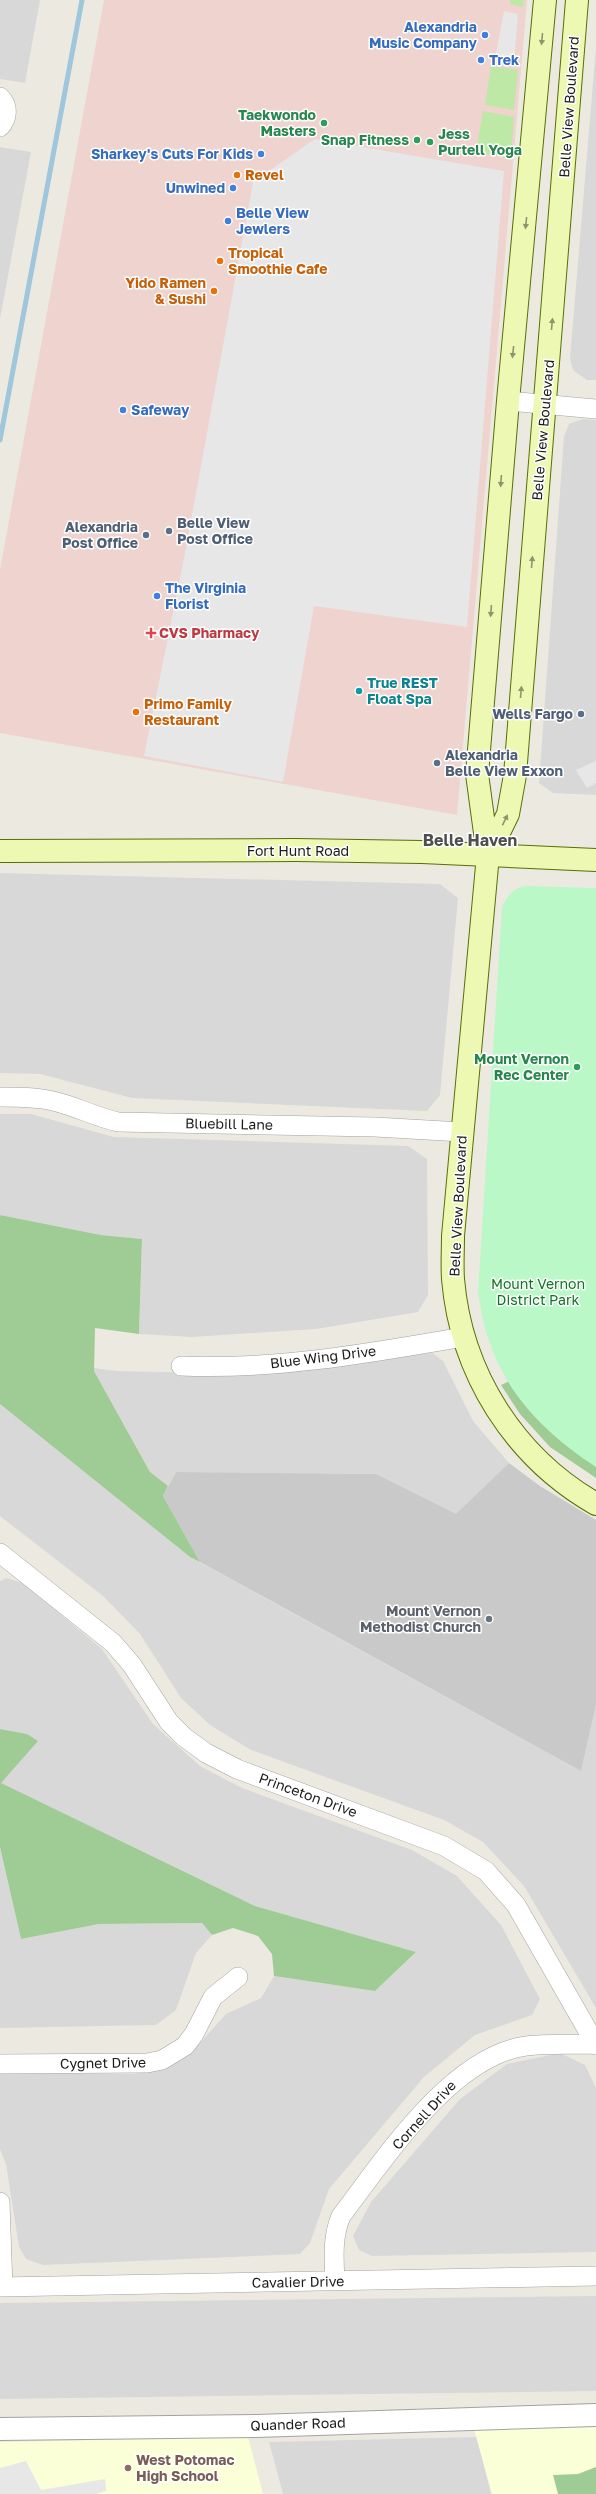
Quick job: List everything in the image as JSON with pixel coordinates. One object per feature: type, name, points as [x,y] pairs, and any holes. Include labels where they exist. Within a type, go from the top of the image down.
[{"type":"main road","name":"Belle View Boulevard","points":[[545,0],[530,184],[508,401],[477,774],[488,855],[453,1236],[453,1279],[463,1337],[487,1395],[522,1445],[557,1478],[596,1504]]},
{"type":"main road","name":"Belle View Boulevard","points":[[488,855],[508,814],[514,775],[577,0]]},
{"type":"main road","name":"Fort Hunt Road","points":[[0,851],[296,850],[488,855],[596,860]]},
{"type":"street","points":[[0,97],[6,109],[6,116],[0,127]]},
{"type":"street","points":[[508,401],[596,409]]},
{"type":"street","name":"Bluebill Lane","points":[[0,1097],[30,1098],[54,1101],[100,1118],[118,1122],[376,1127],[462,1132]]},
{"type":"street","name":"Blue Wing Drive","points":[[181,1366],[254,1365],[345,1357],[463,1337]]},
{"type":"street","name":"Princeton Drive","points":[[0,1554],[113,1643],[132,1665],[169,1722],[206,1753],[237,1769],[444,1846],[486,1871],[516,1905],[596,2044]]},
{"type":"street","name":"Cygnet Drive","points":[[0,2064],[147,2063],[162,2060],[185,2046],[194,2034],[213,1997],[238,1977]]},
{"type":"street","name":"Cornell Drive","points":[[335,2281],[334,2244],[337,2227],[341,2216],[425,2110],[450,2084],[481,2063],[526,2046],[596,2044]]},
{"type":"street","points":[[0,2202],[1,2287]]},
{"type":"street","name":"Cavalier Drive","points":[[1,2287],[596,2276]]},
{"type":"street","name":"Quander Road","points":[[0,2429],[256,2426],[596,2415]]},
{"type":"shaded area","points":[[0,0],[40,0],[25,83],[0,79]]},
{"type":"shaded area","points":[[104,0],[527,0],[457,815],[0,733],[0,570]]},
{"type":"shaded area","points":[[504,11],[518,14],[514,63],[495,59]]},
{"type":"shaded area","points":[[596,47],[596,380],[587,380],[573,370],[570,358]]},
{"type":"shaded area","points":[[315,139],[504,171],[467,627],[314,606],[283,782],[144,756],[185,553],[253,182]]},
{"type":"shaded area","points":[[0,147],[31,152],[0,319]]},
{"type":"shaded area","points":[[583,419],[596,420],[596,795],[553,793],[539,783],[564,436],[569,424]]},
{"type":"shaded area","points":[[596,761],[596,783],[587,788],[576,770]]},
{"type":"shaded area","points":[[0,873],[440,884],[458,898],[440,1095],[427,1111],[132,1098],[40,1074],[0,1073]]},
{"type":"shaded area","points":[[0,1114],[31,1114],[114,1137],[408,1146],[427,1159],[428,1295],[418,1312],[316,1329],[192,1337],[139,1334],[142,1239],[101,1235],[0,1215]]},
{"type":"shaded area","points":[[432,1353],[443,1361],[473,1421],[509,1463],[456,1515],[376,1474],[176,1472],[168,1486],[150,1472],[94,1371],[94,1368],[117,1371],[250,1374]]},
{"type":"shaded area","points":[[0,1404],[190,1557],[581,1771],[596,1705],[596,2008],[524,1886],[483,1842],[444,1820],[251,1750],[210,1725],[181,1698],[140,1634],[103,1596],[0,1516]]},
{"type":"shaded area","points":[[509,1463],[540,1486],[596,1520],[596,1705],[581,1771],[200,1562],[163,1496],[176,1472],[376,1474],[456,1514]]},
{"type":"shaded area","points":[[6,1578],[23,1583],[102,1649],[153,1724],[200,1766],[242,1788],[412,1850],[457,1876],[501,1925],[540,1999],[532,2015],[475,2035],[424,2077],[329,2189],[310,2243],[300,2254],[43,2265],[26,2259],[19,2247],[6,2164],[0,2149],[0,2073],[134,2074],[161,2069],[192,2052],[226,2014],[261,1998],[274,1976],[375,1991],[416,1952],[255,1906],[0,1783],[27,1734],[0,1729],[0,1581]]},
{"type":"shaded area","points":[[0,1847],[21,1939],[99,1924],[202,1923],[212,1935],[196,1953],[176,2010],[156,2025],[0,2028]]},
{"type":"shaded area","points":[[560,2053],[585,2065],[596,2088],[596,2252],[372,2256],[359,2250],[353,2236],[371,2202],[460,2099],[507,2064]]},
{"type":"shaded area","points":[[596,2296],[596,2391],[0,2399],[0,2303]]},
{"type":"shaded area","points":[[596,2425],[596,2494],[492,2494],[474,2429]]},
{"type":"shaded area","name":"West Potomac High School","points":[[248,2437],[263,2494],[0,2494],[0,2442]]},
{"type":"shaded area","points":[[477,2437],[491,2494],[283,2494],[269,2442]]},
{"type":"shaded area","points":[[26,2461],[41,2490],[105,2479],[106,2491],[96,2494],[0,2494],[0,2468]]},
{"type":"green space","points":[[510,0],[524,0],[523,7],[510,4]]},
{"type":"green space","points":[[491,66],[518,70],[514,110],[485,105]]},
{"type":"green space","points":[[483,111],[514,117],[511,158],[476,152]]},
{"type":"green space","name":"Mount Vernon District Park","points":[[525,886],[596,888],[596,1467],[578,1455],[545,1427],[530,1412],[517,1395],[496,1359],[485,1327],[478,1293],[502,907],[511,893]]},
{"type":"green space","points":[[0,1215],[101,1235],[142,1239],[139,1334],[95,1328],[94,1371],[150,1472],[168,1486],[163,1496],[200,1562],[190,1557],[0,1404]]},
{"type":"green space","points":[[596,1368],[596,1478],[550,1447],[520,1414],[501,1385],[518,1377]]},
{"type":"green space","points":[[0,1729],[27,1734],[38,1741],[1,1783],[255,1906],[416,1952],[375,1991],[274,1976],[272,1954],[258,1936],[233,1928],[212,1935],[202,1923],[99,1924],[21,1939],[0,1847]]},
{"type":"green space","points":[[596,2467],[596,2494],[558,2494],[553,2475],[578,2474]]},
{"type":"waterway","points":[[0,440],[82,0]]},
{"type":"place","name":"Alexandria Music Company","points":[[485,35]]},
{"type":"place","name":"Trek","points":[[481,60]]},
{"type":"place","name":"Taekwondo Masters","points":[[324,123]]},
{"type":"place","name":"Snap Fitness","points":[[417,140]]},
{"type":"place","name":"Jess Purtell Yoga","points":[[430,142]]},
{"type":"place","name":"Sharkey's Cuts For Kids","points":[[261,154]]},
{"type":"place","name":"Revel","points":[[237,175]]},
{"type":"place","name":"Unwined","points":[[233,188]]},
{"type":"place","name":"Belle View Jewlers","points":[[228,221]]},
{"type":"place","name":"Tropical Smoothie Cafe","points":[[220,261]]},
{"type":"place","name":"Yido Ramen & Sushi","points":[[214,291]]},
{"type":"place","name":"Safeway","points":[[123,410]]},
{"type":"place","name":"Belle View Post Office","points":[[169,531]]},
{"type":"place","name":"Alexandria Post Office","points":[[146,535]]},
{"type":"place","name":"The Virginia Florist","points":[[157,596]]},
{"type":"place","name":"CVS Pharmacy","points":[[151,633]]},
{"type":"place","name":"True REST Float Spa","points":[[359,691]]},
{"type":"place","name":"Primo Family Restaurant","points":[[136,712]]},
{"type":"place","name":"Wells Fargo","points":[[581,714]]},
{"type":"place","name":"Alexandria Belle View Exxon","points":[[437,763]]},
{"type":"place","name":"Mount Vernon Rec Center","points":[[577,1067]]},
{"type":"place","name":"Mount Vernon Methodist Church","points":[[489,1619]]},
{"type":"place","name":"West Potomac High School","points":[[128,2468]]},
{"type":"district","name":"Belle Haven","points":[[470,840]]}]
